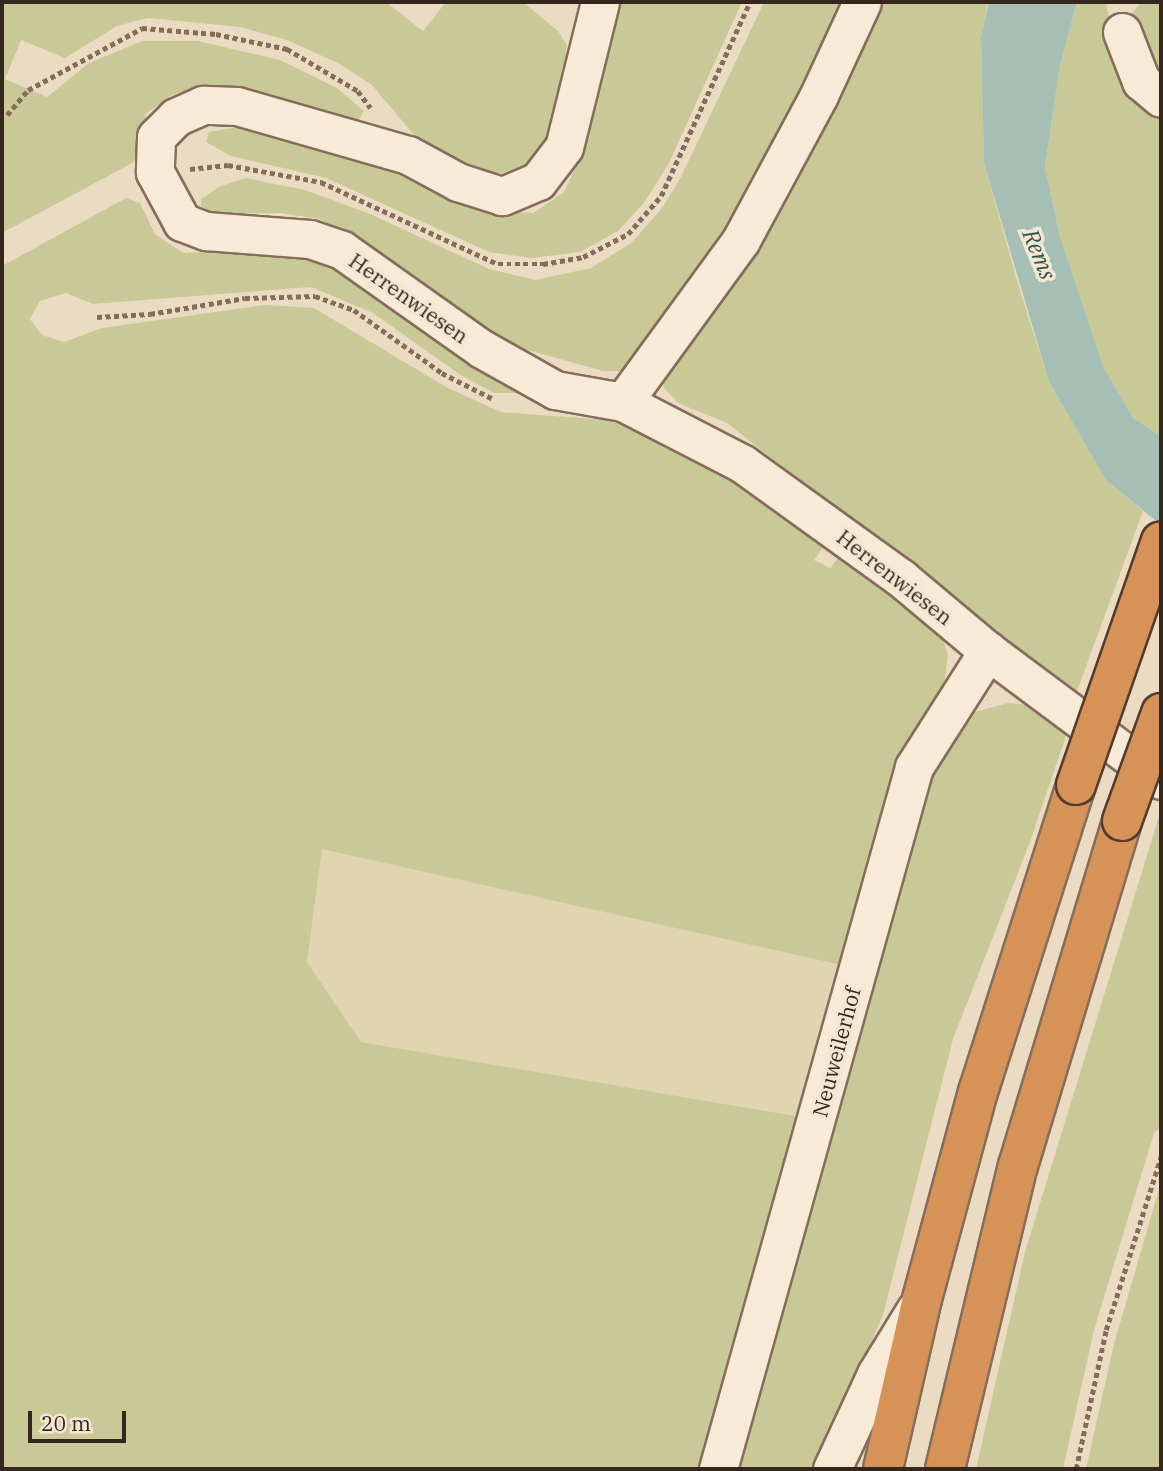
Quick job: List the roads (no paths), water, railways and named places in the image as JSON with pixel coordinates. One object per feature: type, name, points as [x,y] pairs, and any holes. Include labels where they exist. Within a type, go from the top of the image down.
[{"type":"highway","points":[[884,1469],[922,1299],[978,1092],[1076,785],[1161,541]]},
{"type":"highway","points":[[946,1469],[1018,1166],[1122,821],[1161,713]]},
{"type":"street","name":"Herrenwiesen","points":[[600,2],[564,147],[538,181],[502,197],[458,182],[408,155],[236,106],[202,105],[176,117],[156,136],[155,172],[182,222],[206,231],[310,239],[342,250],[482,349],[555,390],[623,402],[743,464],[901,578],[988,652],[1161,780]]},
{"type":"street","points":[[623,402],[741,240],[819,95],[862,2]]},
{"type":"street","points":[[1122,32],[1141,81],[1161,99]]},
{"type":"street","name":"Neuweilerhof","points":[[719,1469],[914,767],[988,652]]},
{"type":"street","points":[[832,1469],[876,1374],[922,1299]]},
{"type":"water","name":"Rems","points":[[989,2],[1077,2],[1060,65],[1045,167],[1060,237],[1103,366],[1133,418],[1161,436],[1161,525],[1106,480],[1049,382],[984,163],[981,37]]}]
